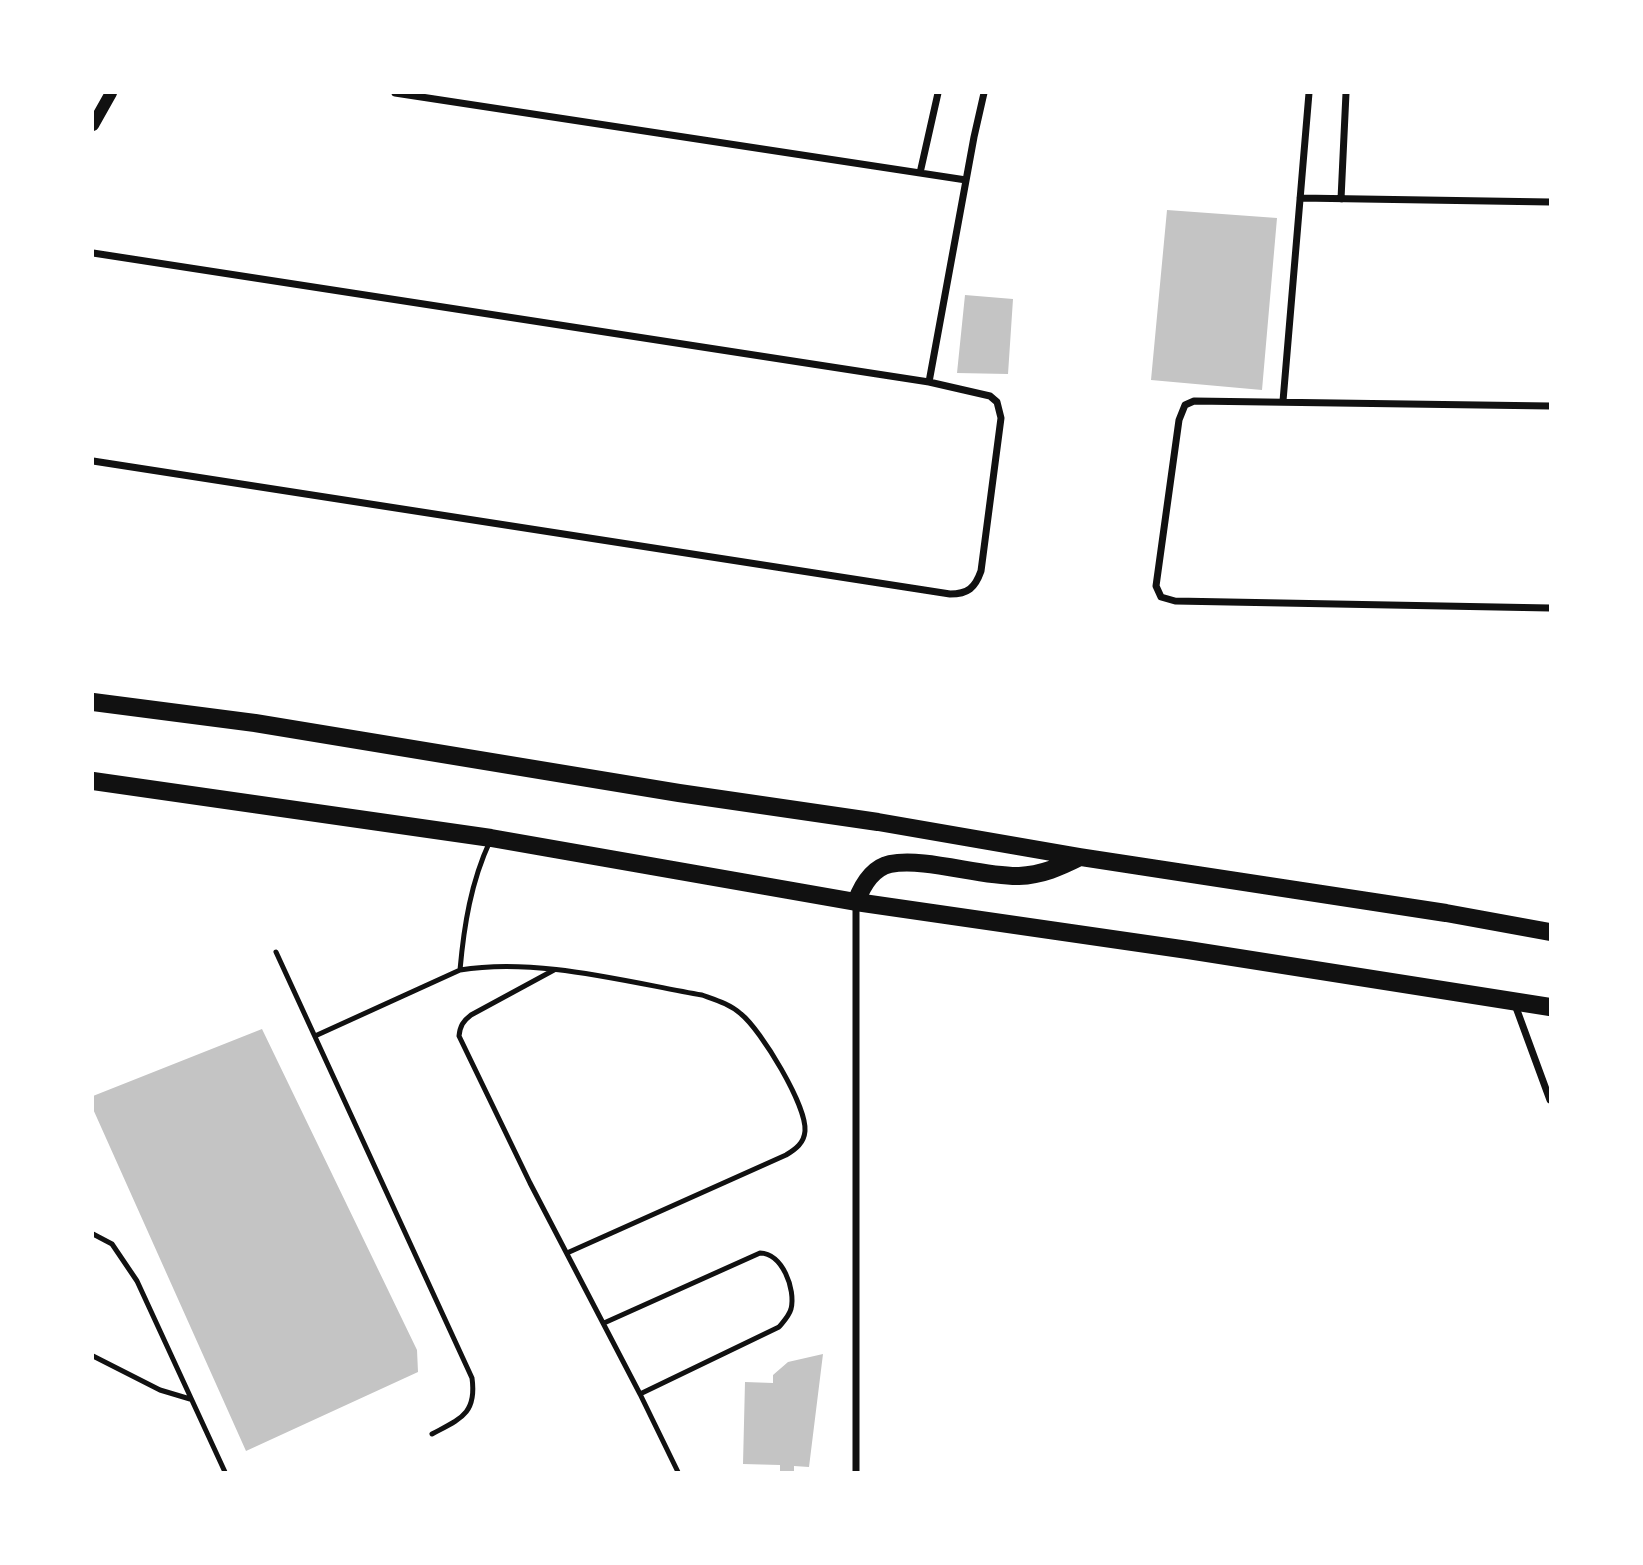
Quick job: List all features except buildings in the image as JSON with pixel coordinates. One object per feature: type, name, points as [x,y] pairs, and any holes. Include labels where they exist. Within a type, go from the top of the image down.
[{"type":"main road","points":[[93,702],[255,723],[679,793],[878,822],[1080,858],[1446,913],[1550,932]]},
{"type":"main road","points":[[93,781],[491,838],[856,902],[1188,950],[1550,1007]]},
{"type":"main road","points":[[856,902],[870,876],[890,864],[907,863],[1016,876],[1052,871],[1080,858]]},
{"type":"street","points":[[93,125],[111,93]]},
{"type":"street","points":[[395,93],[966,180]]},
{"type":"street","points":[[920,173],[937,93]]},
{"type":"street","points":[[929,382],[966,180],[985,93]]},
{"type":"street","points":[[1283,401],[1309,93]]},
{"type":"street","points":[[1341,199],[1346,93]]},
{"type":"street","points":[[1300,198],[1550,202]]},
{"type":"street","points":[[93,253],[929,382],[990,396],[1000,409],[981,571],[977,583],[962,594],[93,461]]},
{"type":"street","points":[[1550,406],[1283,401],[1194,401],[1185,405],[1181,411],[1156,586],[1161,597],[1175,601],[1550,608]]},
{"type":"street","points":[[856,902],[856,1472]]},
{"type":"street","points":[[1513,1001],[1550,1100]]},
{"type":"lane","points":[[460,970],[471,897],[479,865],[491,838]]},
{"type":"lane","points":[[276,952],[472,1378],[474,1395],[470,1409],[459,1420],[432,1434]]},
{"type":"lane","points":[[315,1036],[460,970],[482,966],[554,970],[702,996],[724,1003],[740,1013],[757,1029],[780,1065],[804,1118],[804,1137],[797,1148],[567,1253]]},
{"type":"lane","points":[[554,970],[471,1015],[459,1028],[459,1036],[495,1113],[604,1322],[678,1472]]},
{"type":"lane","points":[[93,1234],[112,1244],[136,1281],[225,1472]]},
{"type":"lane","points":[[604,1322],[760,1253],[767,1253],[779,1260],[792,1300],[788,1317],[779,1327],[640,1394]]},
{"type":"lane","points":[[93,1356],[160,1390],[190,1399]]}]
